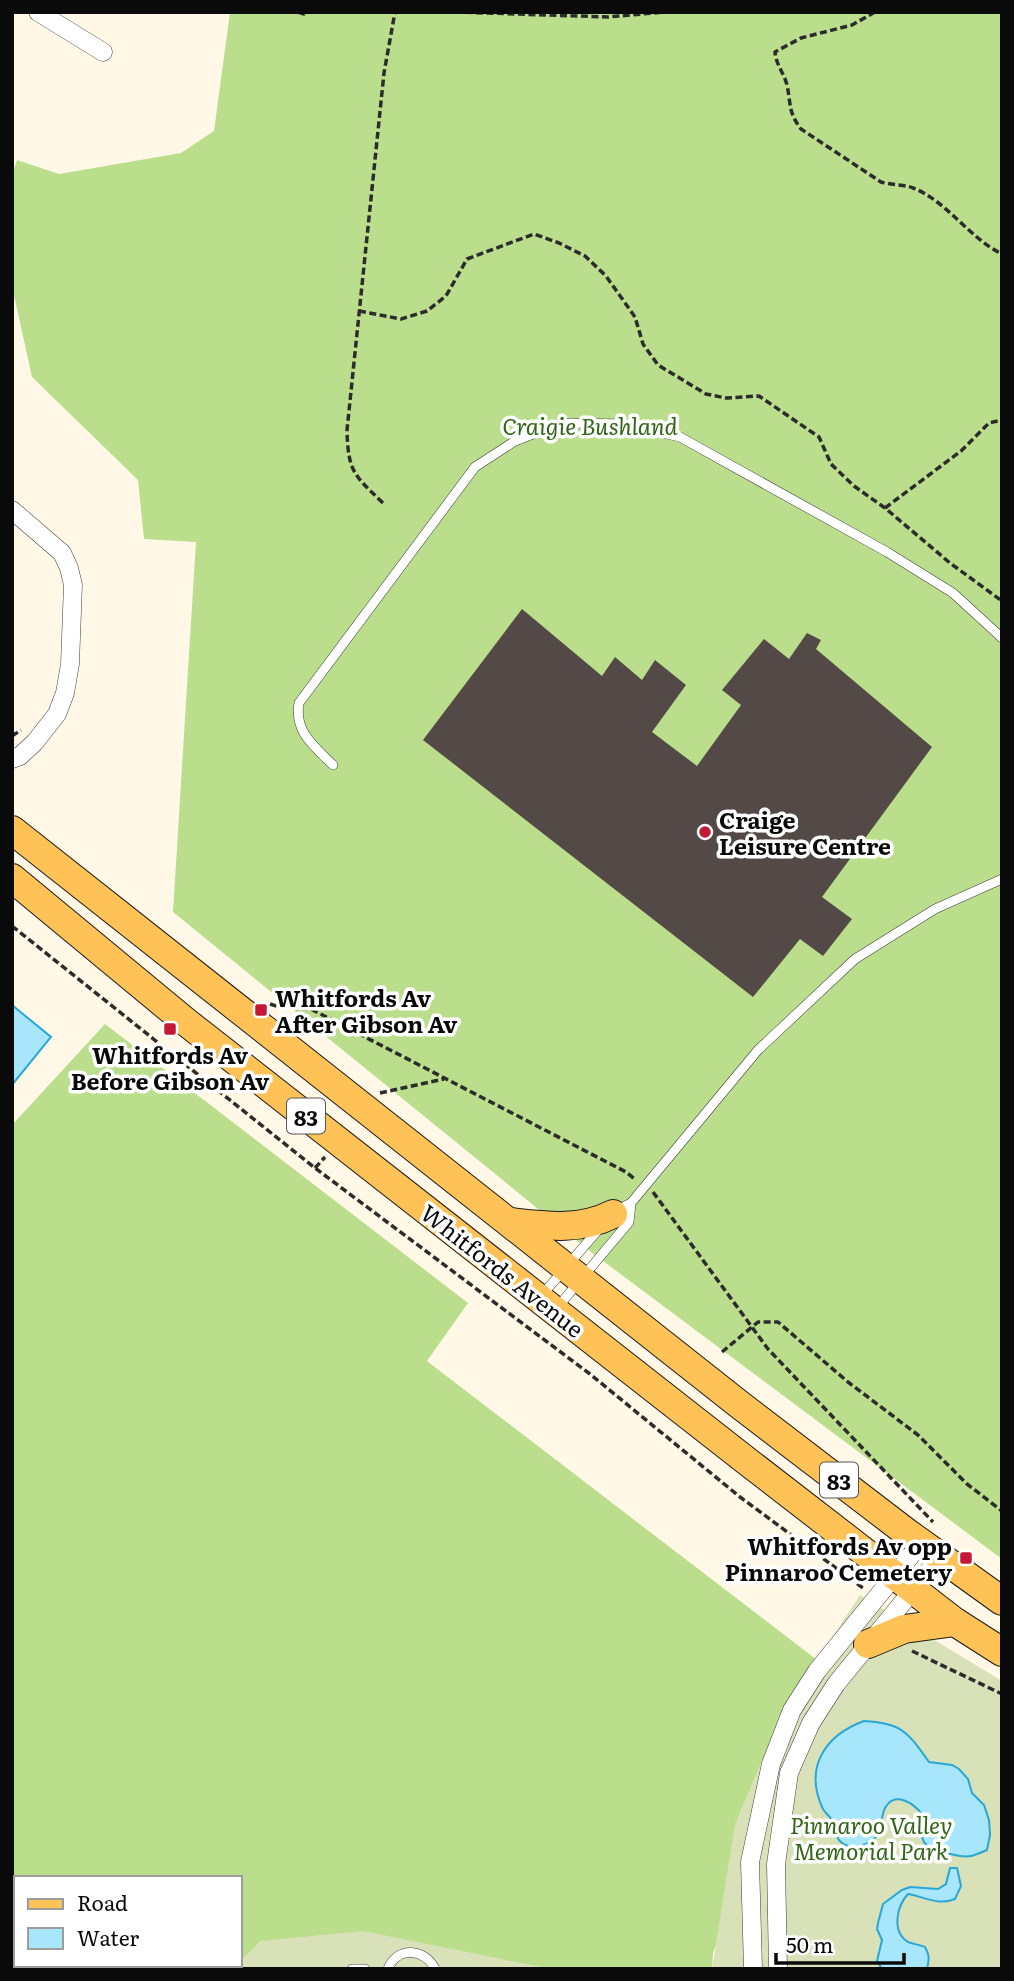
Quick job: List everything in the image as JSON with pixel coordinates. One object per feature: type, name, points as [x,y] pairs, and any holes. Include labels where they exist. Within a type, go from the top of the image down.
[{"type":"main road","name":"Whitfords Avenue","points":[[12,830],[740,1405],[934,1544],[1002,1601]]},
{"type":"main road","name":"Whitfords Avenue","points":[[12,878],[186,1022],[904,1583],[955,1622],[1002,1652]]},
{"type":"main road","points":[[510,1223],[558,1227],[580,1225],[600,1220],[622,1208]]},
{"type":"main road","points":[[868,1644],[904,1629],[955,1622]]},
{"type":"street","points":[[38,12],[103,52]]},
{"type":"street","points":[[12,510],[62,553],[73,585],[70,664],[65,693],[57,714],[35,742],[20,756],[12,759]]},
{"type":"street","points":[[778,1969],[776,1864],[789,1773],[811,1723],[836,1684],[868,1644],[904,1583],[934,1544]]},
{"type":"street","points":[[753,1969],[750,1862],[771,1764],[792,1710],[817,1671],[904,1583]]},
{"type":"lane","points":[[334,765],[311,743],[296,718],[299,703],[475,467],[515,441],[561,423],[624,424],[680,437],[887,552],[953,593],[1002,638]]},
{"type":"lane","points":[[547,1304],[622,1208],[644,1187],[758,1050],[855,959],[935,909],[1002,879]]},
{"type":"lane","points":[[547,1304],[573,1274],[629,1222],[622,1208]]},
{"type":"lane","points":[[388,1969],[396,1957],[415,1952],[430,1960],[435,1969]]},
{"type":"lane","points":[[352,1969],[365,1969]]},
{"type":"path","points":[[298,12],[308,12]]},
{"type":"path","points":[[383,503],[355,475],[347,451],[347,429],[384,73],[395,12]]},
{"type":"path","points":[[455,12],[608,17],[665,12]]},
{"type":"path","points":[[875,12],[852,25],[801,38],[775,52],[776,64],[786,84],[792,117],[801,129],[881,182],[895,187],[912,187],[933,200],[966,230],[1002,254]]},
{"type":"path","points":[[359,311],[401,319],[428,311],[446,296],[467,259],[534,234],[559,243],[585,256],[606,276],[635,317],[643,344],[658,365],[706,394],[726,398],[759,396],[818,437],[831,464],[854,486],[1002,601]]},
{"type":"path","points":[[885,508],[961,452],[989,423],[1002,420]]},
{"type":"path","points":[[12,736],[26,726]]},
{"type":"path","points":[[12,926],[315,1168],[590,1374],[740,1497],[862,1587]]},
{"type":"path","points":[[269,1003],[282,1008],[311,1009],[626,1172],[654,1192],[768,1349],[934,1544]]},
{"type":"path","points":[[378,1093],[446,1079]]},
{"type":"path","points":[[722,1352],[758,1322],[778,1322],[848,1382],[918,1435],[967,1484],[1002,1511]]},
{"type":"path","points":[[910,1650],[1002,1694]]},
{"type":"green space","name":"Craigie Bushland","points":[[230,12],[1002,12],[1002,1559],[591,1252],[173,912],[196,542],[144,539],[138,480],[32,377],[12,286],[12,175],[17,160],[59,174],[181,153],[214,131]]},
{"type":"green space","points":[[105,1024],[468,1303],[427,1361],[817,1660],[713,1953],[712,1969],[550,1969],[476,1955],[261,1941],[242,1960],[242,1876],[14,1876],[14,1967],[234,1967],[12,1969],[12,1125]]},
{"type":"green space","name":"Pinnaroo Valley Memorial Park","points":[[860,1595],[1002,1681],[1002,1969],[712,1969],[735,1824],[780,1718]]},
{"type":"green space","points":[[363,1931],[550,1969],[232,1969],[242,1967],[242,1960],[261,1941]]},
{"type":"water","points":[[12,1005],[51,1037],[12,1085]]},
{"type":"water","points":[[864,1721],[896,1727],[909,1737],[929,1762],[952,1765],[959,1769],[968,1779],[972,1793],[984,1805],[990,1835],[987,1850],[973,1856],[960,1856],[932,1848],[922,1839],[922,1814],[914,1806],[899,1799],[885,1808],[879,1832],[870,1842],[853,1848],[839,1840],[817,1792],[817,1765],[829,1744],[851,1727]]},
{"type":"water","points":[[950,1868],[957,1868],[961,1886],[955,1899],[937,1901],[908,1894],[899,1912],[899,1932],[908,1942],[925,1947],[929,1958],[927,1969],[882,1969],[877,1961],[882,1940],[877,1929],[883,1904],[910,1887],[938,1889],[946,1884]]},
{"type":"building","name":"Craige Leisure Centre","points":[[522,609],[602,676],[615,657],[642,680],[655,660],[686,685],[652,732],[697,766],[741,705],[722,690],[764,639],[789,659],[807,633],[821,640],[816,649],[932,747],[822,897],[852,919],[823,956],[800,939],[753,997],[423,740]]},
{"type":"place","name":"Craige Leisure Centre","points":[[705,832]]},
{"type":"place","name":"Whitfords Av After Gibson Av","points":[[261,1010]]},
{"type":"place","name":"Whitfords Av Before Gibson Av","points":[[170,1029]]},
{"type":"place","name":"Whitfords Av opp Pinnaroo Cemetery","points":[[966,1558]]}]
